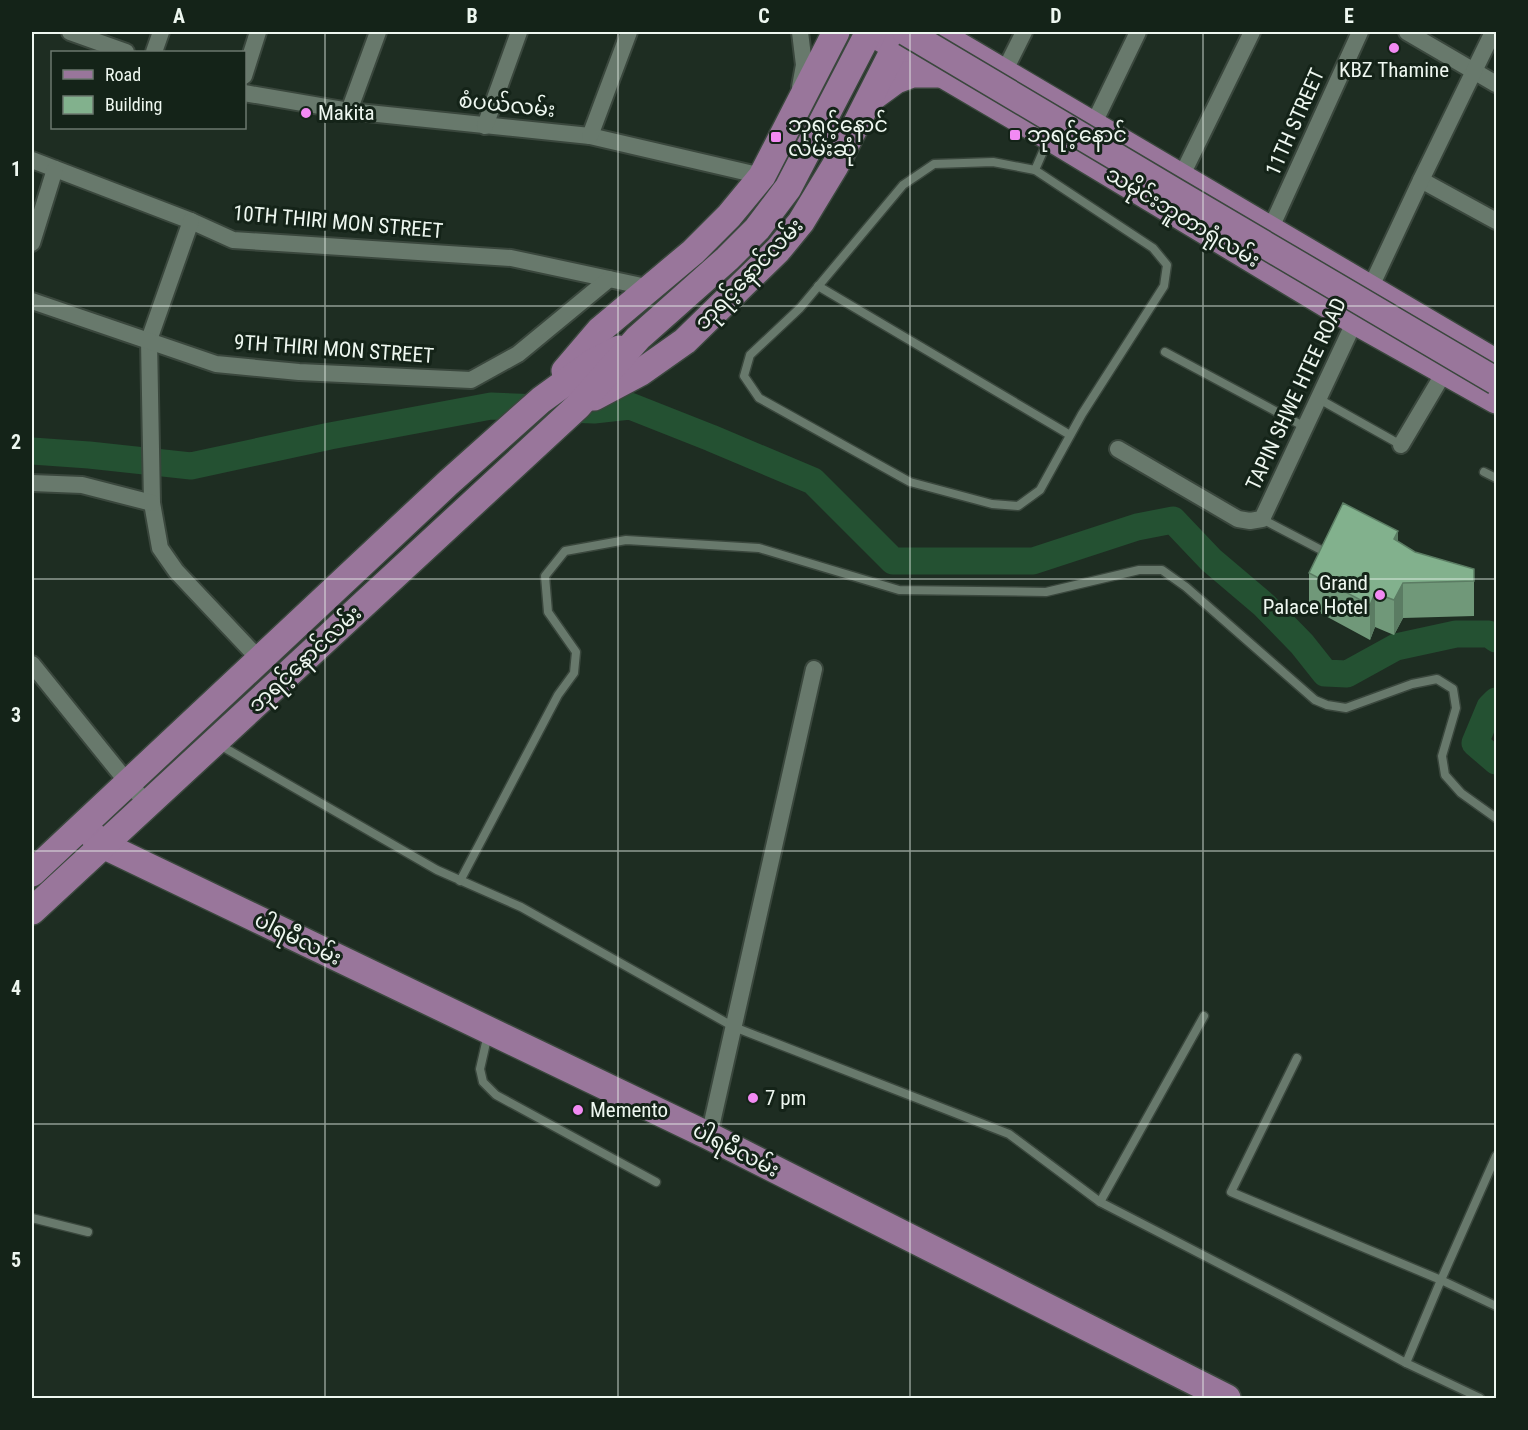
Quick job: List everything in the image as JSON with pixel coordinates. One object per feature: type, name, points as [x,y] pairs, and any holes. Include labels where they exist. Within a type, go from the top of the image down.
[{"type":"main road","points":[[814,73],[820,41],[818,32]]},
{"type":"main road","name":"ဘုရင့်နောင်လမ်း","points":[[541,399],[600,330],[693,252],[729,216],[762,176],[836,32]]},
{"type":"main road","name":"ဘုရင့်နောင်လမ်း","points":[[41,876],[103,845],[578,406],[638,338],[727,259],[757,229],[788,188],[870,32]]},
{"type":"main road","name":"သမိုင်းဘူတာရုံလမ်း","points":[[870,32],[902,36],[943,74],[1355,321],[1497,400]]},
{"type":"main road","name":"သမိုင်းဘူတာရုံလမ်း","points":[[935,32],[1497,363]]},
{"type":"main road","name":"ဘုရင့်နောင်လမ်း","points":[[578,406],[641,372],[685,341],[778,250],[801,222],[835,166],[902,36]]},
{"type":"main road","points":[[902,36],[1187,199],[1497,381]]},
{"type":"main road","points":[[869,100],[896,80],[912,74],[943,74]]},
{"type":"main road","points":[[1155,201],[1176,175]]},
{"type":"main road","name":"ဘုရင့်နောင်လမ်း","points":[[32,911],[41,876],[83,826],[259,659],[541,399],[592,363],[638,338]]},
{"type":"main road","points":[[184,730],[209,747]]},
{"type":"main road","name":"ပါရမီလမ်း","points":[[83,826],[103,845],[709,1136],[1211,1393]]},
{"type":"street","points":[[70,32],[123,51]]},
{"type":"street","points":[[154,51],[161,32]]},
{"type":"street","points":[[246,70],[258,32]]},
{"type":"street","points":[[349,111],[378,32]]},
{"type":"street","points":[[485,126],[519,32]]},
{"type":"street","points":[[590,136],[629,32]]},
{"type":"street","points":[[797,108],[804,65],[800,32]]},
{"type":"street","points":[[1004,72],[1024,32]]},
{"type":"street","points":[[1093,125],[1138,32]]},
{"type":"street","points":[[1176,175],[1252,32]]},
{"type":"street","name":"11TH STREET","points":[[1270,230],[1360,32]]},
{"type":"street","points":[[1407,32],[1497,84]]},
{"type":"street","name":"TAPIN SHWE HTEE ROAD","points":[[1262,519],[1493,32]]},
{"type":"street","name":"စံပယ်လမ်း","points":[[246,93],[349,111],[590,136],[762,176]]},
{"type":"street","name":"10TH THIRI MON STREET","points":[[32,160],[191,221],[233,240],[511,258],[651,288]]},
{"type":"street","points":[[32,243],[55,169]]},
{"type":"street","points":[[1421,180],[1497,221]]},
{"type":"street","points":[[191,221],[149,340],[152,503],[160,548],[176,571],[259,659]]},
{"type":"street","name":"9TH THIRI MON STREET","points":[[32,301],[216,364],[299,372],[471,380],[518,354],[609,279]]},
{"type":"street","points":[[1401,445],[1445,371]]},
{"type":"street","points":[[1118,449],[1238,519],[1250,521],[1262,519]]},
{"type":"street","points":[[32,483],[82,485],[152,503]]},
{"type":"street","points":[[32,664],[128,783],[148,804]]},
{"type":"street","points":[[709,1136],[814,669]]},
{"type":"lane","points":[[1035,170],[1050,137]]},
{"type":"lane","points":[[993,162],[1035,170],[1153,248],[1167,265],[1164,286],[1082,414],[1040,490],[1018,506],[992,504],[910,482],[759,398],[744,376],[750,355],[800,308],[818,286],[903,185],[934,164],[993,162]]},
{"type":"lane","points":[[818,286],[1070,435]]},
{"type":"lane","points":[[1165,352],[1305,427]]},
{"type":"lane","points":[[1319,399],[1401,445]]},
{"type":"lane","points":[[1484,472],[1497,478]]},
{"type":"lane","points":[[1262,519],[1325,552]]},
{"type":"lane","points":[[460,881],[558,695],[574,673],[576,652],[548,612],[544,576],[565,551],[626,540],[759,548],[899,590],[1046,592],[1139,570],[1162,570],[1186,587],[1315,700],[1327,705],[1346,708],[1412,684],[1437,679],[1453,689],[1456,708],[1442,756],[1445,775],[1461,793],[1497,818]]},
{"type":"lane","points":[[209,747],[437,870],[521,907],[734,1027],[1009,1134],[1100,1202],[1406,1363],[1480,1398]]},
{"type":"lane","points":[[1100,1202],[1204,1016]]},
{"type":"lane","points":[[489,1030],[480,1069],[483,1082],[496,1095],[656,1182]]},
{"type":"lane","points":[[1297,1058],[1230,1192],[1441,1280],[1497,1306]]},
{"type":"lane","points":[[1406,1363],[1497,1156]]},
{"type":"lane","points":[[32,1218],[88,1232]]},
{"type":"building","points":[[1343,503],[1398,531],[1394,539],[1415,552],[1474,569],[1474,581],[1403,583],[1394,600],[1375,593],[1370,605],[1309,573]]},
{"type":"waterway","points":[[32,451],[191,466],[330,436],[491,406],[594,410],[630,406],[813,481],[893,561],[1033,561],[1137,527],[1173,520],[1211,560],[1264,605],[1302,644],[1325,673],[1347,674],[1396,647],[1456,634],[1489,634],[1496,639]]},
{"type":"waterway","points":[[1496,701],[1490,707],[1475,743],[1496,761]]},
{"type":"place","name":"KBZ Thamine","points":[[1394,48]]},
{"type":"place","name":"Makita","points":[[306,113]]},
{"type":"place","name":"ဘုရင့်နောင်","points":[[1015,135]]},
{"type":"place","name":"ဘုရင့်နောင် လမ်းဆုံ","points":[[776,137]]},
{"type":"place","name":"Grand Palace Hotel","points":[[1380,595]]},
{"type":"place","name":"7 pm","points":[[753,1098]]},
{"type":"place","name":"Memento","points":[[578,1110]]}]
